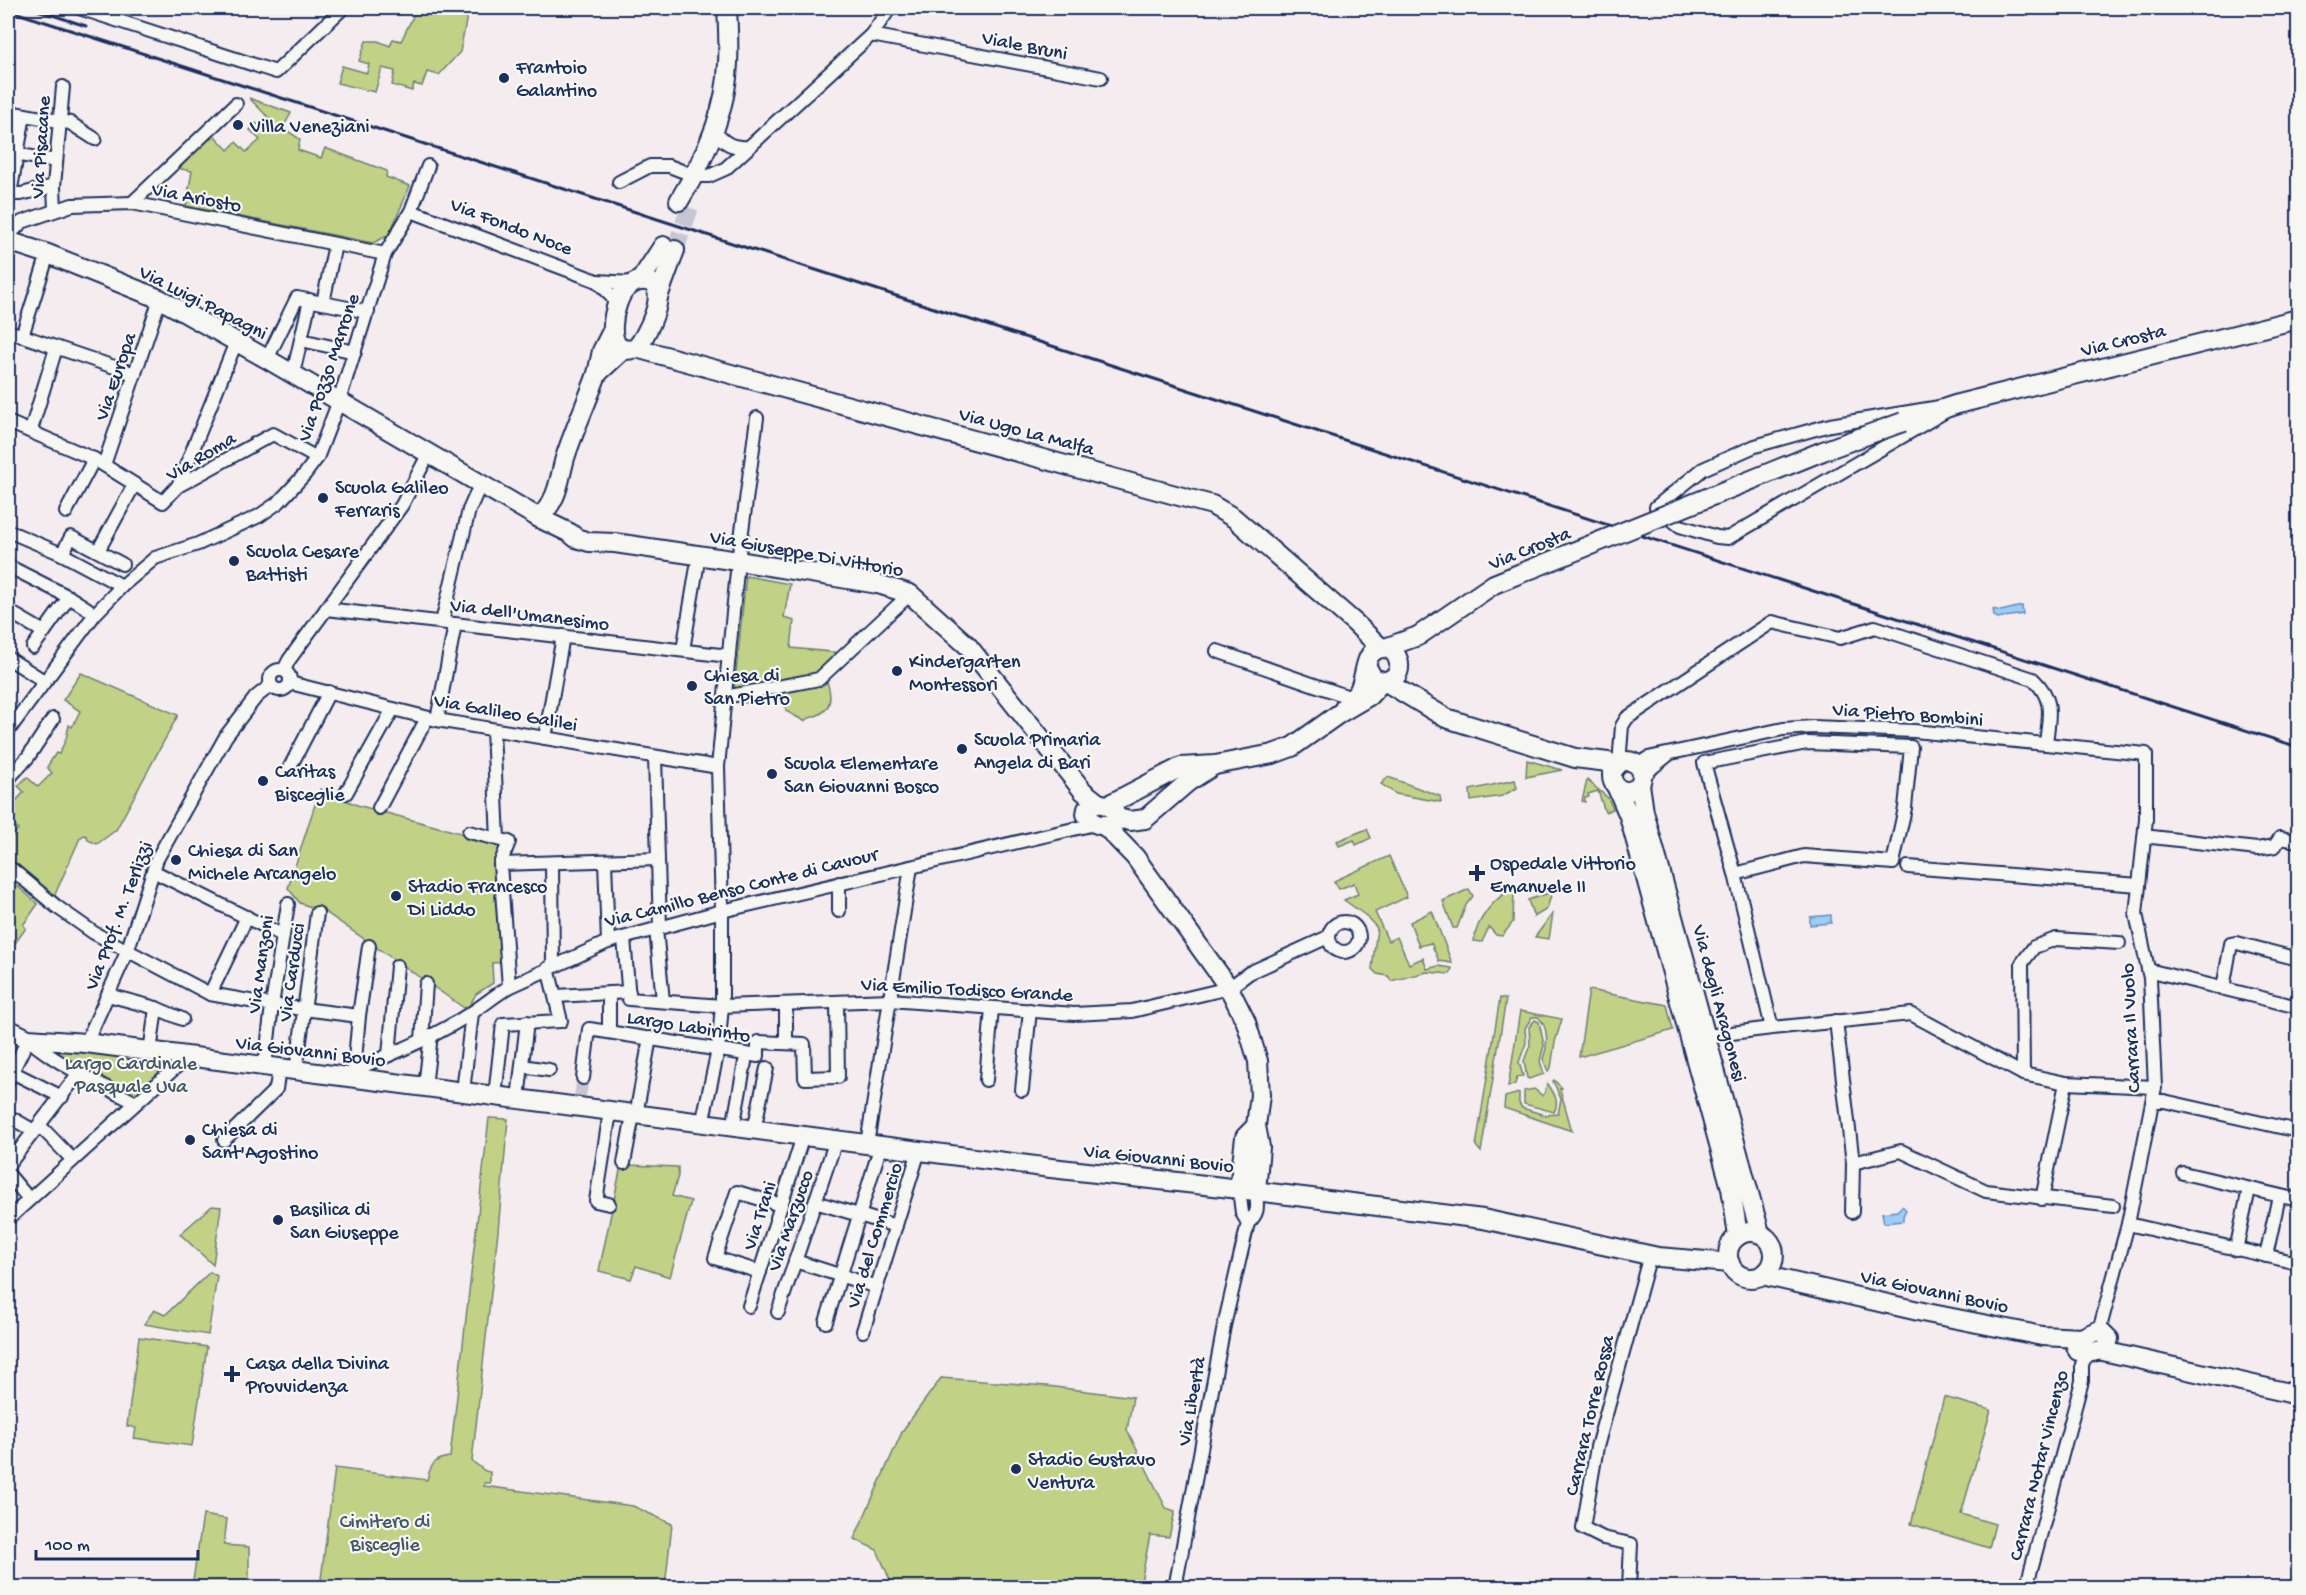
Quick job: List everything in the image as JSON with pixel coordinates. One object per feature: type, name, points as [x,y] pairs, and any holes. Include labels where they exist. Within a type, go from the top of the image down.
[{"type":"street","points":[[79,8],[276,72],[342,8]]},
{"type":"street","points":[[685,203],[714,131],[723,98],[729,65],[727,8]]},
{"type":"street","points":[[619,182],[650,166],[669,166],[694,176],[709,176],[726,169],[871,35],[890,8]]},
{"type":"street","name":"Viale Bruni","points":[[871,35],[1101,78]]},
{"type":"street","name":"Via Pisacane","points":[[55,210],[54,186],[63,87]]},
{"type":"street","points":[[132,203],[236,104]]},
{"type":"street","points":[[8,112],[70,123],[94,139]]},
{"type":"street","points":[[24,115],[12,154],[13,194],[54,186]]},
{"type":"street","points":[[714,131],[723,142],[735,148],[749,147]]},
{"type":"street","points":[[12,154],[56,162]]},
{"type":"street","name":"Via Pozzo Marrone","points":[[8,731],[95,614],[122,586],[155,558],[198,544],[259,516],[279,502],[317,458],[339,401],[385,254],[411,211],[428,166]]},
{"type":"street","name":"Via Ariosto","points":[[8,236],[22,222],[72,205],[132,203],[385,254]]},
{"type":"street","name":"Via Fondo Noce","points":[[411,211],[597,281],[637,282]]},
{"type":"street","name":"Via Luigi Papagni","points":[[8,241],[48,254],[160,299],[339,401]]},
{"type":"street","points":[[323,303],[334,244]]},
{"type":"street","points":[[539,518],[540,502],[550,473],[565,460],[597,374],[621,293],[637,282],[669,248],[650,327],[644,339],[597,374]]},
{"type":"street","points":[[22,336],[48,254]]},
{"type":"street","points":[[597,281],[610,294],[617,306]]},
{"type":"street","points":[[637,282],[652,283],[657,289],[658,297]]},
{"type":"street","points":[[267,359],[297,298],[368,312]]},
{"type":"street","name":"Via Europa","points":[[66,512],[99,462],[135,374],[160,299]]},
{"type":"street","points":[[293,374],[309,300]]},
{"type":"street","name":"Via Crosta","points":[[1389,665],[1418,636],[1494,584],[1823,451],[1958,404],[2298,319]]},
{"type":"street","points":[[650,327],[662,346],[665,356]]},
{"type":"street","points":[[8,331],[135,374]]},
{"type":"street","points":[[611,333],[615,342],[630,349]]},
{"type":"street","points":[[301,340],[355,352]]},
{"type":"street","points":[[178,486],[236,342]]},
{"type":"street","points":[[31,430],[56,348]]},
{"type":"street","name":"Via Ugo La Malfa","points":[[630,349],[665,356],[1212,505],[1234,518],[1343,613],[1389,665]]},
{"type":"street","name":"Via Giuseppe Di Vittorio","points":[[339,401],[539,518],[570,533],[590,532],[615,543],[878,584],[910,594],[968,646],[1131,853],[1229,988],[1246,1022],[1258,1061],[1260,1095],[1257,1126],[1245,1137],[1247,1190]]},
{"type":"street","name":"Via Crosta","points":[[1958,404],[1728,538],[1680,526],[1656,507],[1703,469],[1755,446],[1830,425],[1958,404]]},
{"type":"street","points":[[702,1124],[718,1050],[722,1006],[718,767],[738,561],[757,418]]},
{"type":"street","name":"Via Roma","points":[[8,423],[31,430],[99,462],[163,502],[178,486],[273,434],[317,458]]},
{"type":"street","points":[[284,670],[402,505],[429,453]]},
{"type":"street","points":[[379,808],[431,719],[469,510],[481,483]]},
{"type":"street","points":[[98,551],[134,485]]},
{"type":"street","points":[[8,531],[62,554],[122,586]]},
{"type":"street","points":[[62,554],[71,537],[122,564]]},
{"type":"street","points":[[683,650],[699,555]]},
{"type":"street","points":[[8,566],[88,609]]},
{"type":"street","points":[[725,697],[819,679],[910,594]]},
{"type":"street","points":[[33,647],[71,598]]},
{"type":"street","name":"Via dell'Umanesimo","points":[[326,609],[729,656]]},
{"type":"street","points":[[8,611],[44,632]]},
{"type":"street","points":[[1343,613],[1358,640],[1373,678],[1389,665]]},
{"type":"street","points":[[1627,774],[1622,739],[1622,726],[1627,718],[1772,622],[1840,638],[1875,627],[2033,679],[2045,690],[2049,703],[2046,742]]},
{"type":"street","points":[[545,738],[563,636]]},
{"type":"street","points":[[1217,651],[1352,698]]},
{"type":"street","points":[[8,658],[44,681]]},
{"type":"street","points":[[1340,712],[1359,691],[1367,665]]},
{"type":"street","points":[[1389,665],[1421,704],[1446,718],[1575,758],[1608,762],[1627,774]]},
{"type":"street","points":[[1340,712],[1369,696],[1389,665]]},
{"type":"street","points":[[276,670],[284,670],[290,676],[290,683],[282,690],[275,689],[269,681],[271,674],[276,670]]},
{"type":"street","name":"Via Galileo Galilei","points":[[290,683],[431,719],[718,767]]},
{"type":"street","name":"Via Prof. M. Terlizzi","points":[[86,1043],[127,952],[157,859],[226,736],[256,697],[271,685]]},
{"type":"street","points":[[290,766],[329,692]]},
{"type":"street","points":[[346,792],[393,709]]},
{"type":"street","name":"Via Camillo Benso Conte di Cavour","points":[[351,1074],[472,1013],[494,995],[509,987],[608,942],[722,910],[1067,830],[1101,815],[1181,767],[1215,765],[1273,754],[1292,747],[1340,712]]},
{"type":"street","points":[[8,778],[28,757],[53,720]]},
{"type":"street","name":"Via Pietro Bombini","points":[[1627,774],[1653,767],[1669,755],[1783,729],[1814,727],[1914,731],[2046,742],[2146,754]]},
{"type":"street","points":[[493,730],[498,839]]},
{"type":"street","points":[[1735,874],[1804,856],[1893,863],[1905,808],[1911,747],[1807,743],[1704,763],[1735,874],[1772,1028]]},
{"type":"street","name":"Carrara Il Vuolo","points":[[2093,1343],[2128,1224],[2155,1087],[2148,970],[2136,914],[2144,838],[2146,754]]},
{"type":"street","points":[[655,757],[658,928],[663,1001]]},
{"type":"street","name":"Via Camillo Benso Conte di Cavour","points":[[1144,819],[1188,782],[1215,765]]},
{"type":"street","name":"Via degli Aragonesi","points":[[1627,774],[1629,816],[1760,1233]]},
{"type":"street","points":[[1101,815],[1144,819],[1138,828],[1131,853]]},
{"type":"street","points":[[469,832],[509,842],[501,864],[509,987]]},
{"type":"street","points":[[2144,838],[2257,849],[2275,846],[2280,838],[2298,841]]},
{"type":"street","points":[[501,864],[658,859]]},
{"type":"street","points":[[605,861],[608,942]]},
{"type":"street","points":[[495,1096],[503,1023],[561,1021],[550,967],[552,862]]},
{"type":"street","points":[[8,866],[94,933],[210,994],[272,1005],[359,1016]]},
{"type":"street","points":[[826,1322],[859,1215],[874,1144],[890,1000],[911,867]]},
{"type":"street","points":[[1908,867],[2139,885]]},
{"type":"street","points":[[153,871],[282,935]]},
{"type":"street","points":[[839,883],[839,911]]},
{"type":"street","name":"Via Manzoni","points":[[280,1069],[272,1005],[288,904]]},
{"type":"street","name":"Via Carducci","points":[[280,1069],[305,1009],[317,913]]},
{"type":"street","points":[[210,994],[247,917]]},
{"type":"street","points":[[1229,988],[1249,973],[1328,937]]},
{"type":"street","points":[[624,938],[629,995]]},
{"type":"street","points":[[2023,1074],[2022,963],[2034,947],[2056,939],[2119,943]]},
{"type":"street","points":[[2223,988],[2232,944],[2236,943],[2298,959]]},
{"type":"street","points":[[351,1074],[369,946]]},
{"type":"street","points":[[389,1055],[397,966]]},
{"type":"street","points":[[2148,970],[2298,1006]]},
{"type":"street","points":[[425,1087],[426,984]]},
{"type":"street","name":"Via Emilio Todisco Grande","points":[[556,996],[609,993],[722,1006],[890,1000],[1074,1014],[1132,1011],[1229,988]]},
{"type":"street","name":"Largo Labirinto","points":[[609,993],[609,1031]]},
{"type":"street","points":[[108,995],[156,1008],[182,1019]]},
{"type":"street","points":[[786,1004],[786,1043],[804,1044],[806,1078],[838,1077],[837,1002]]},
{"type":"street","points":[[150,1052],[156,1008]]},
{"type":"street","points":[[986,1080],[993,1008]]},
{"type":"street","points":[[1022,1090],[1029,1010]]},
{"type":"street","points":[[463,1092],[472,1013]]},
{"type":"street","points":[[1698,1037],[1911,1014],[2023,1074],[2066,1083],[2155,1087]]},
{"type":"street","points":[[1836,1021],[1853,1163],[1852,1212]]},
{"type":"street","points":[[519,1099],[527,1022]]},
{"type":"street","name":"Via Giovanni Bovio","points":[[8,1029],[28,1039],[86,1043],[280,1069],[351,1074],[425,1087],[519,1099],[580,1102],[610,1112],[702,1124],[1483,1219],[1654,1256],[1701,1262],[1733,1250],[1745,1233],[1760,1233]]},
{"type":"street","name":"Largo Labirinto","points":[[583,1078],[589,1029],[758,1056],[758,1042],[786,1043]]},
{"type":"street","name":"Via degli Aragonesi","points":[[1698,1037],[1731,1188],[1733,1250]]},
{"type":"street","points":[[624,1163],[650,1038]]},
{"type":"street","points":[[62,1097],[10,1076],[28,1039],[38,1048],[79,1073],[134,1102]]},
{"type":"street","points":[[8,1220],[134,1102],[187,1056]]},
{"type":"street","points":[[733,1128],[745,1062]]},
{"type":"street","points":[[522,1066],[549,1070]]},
{"type":"street","points":[[754,1130],[767,1068]]},
{"type":"street","points":[[224,1140],[276,1089],[280,1069]]},
{"type":"street","points":[[8,1165],[79,1073]]},
{"type":"street","points":[[2042,1199],[2066,1083]]},
{"type":"street","points":[[2153,1101],[2164,1101],[2298,1131]]},
{"type":"street","points":[[609,1204],[596,1201],[610,1112]]},
{"type":"street","points":[[8,1116],[37,1128],[72,1159]]},
{"type":"street","name":"Via Trani","points":[[749,1306],[803,1136]]},
{"type":"street","name":"Via Marzucco","points":[[778,1312],[836,1140]]},
{"type":"street","name":"Via del Commercio","points":[[863,1331],[919,1150]]},
{"type":"street","points":[[1853,1163],[1901,1151],[1986,1191],[2113,1206]]},
{"type":"street","points":[[2183,1173],[2298,1200]]},
{"type":"street","points":[[8,1174],[29,1199]]},
{"type":"street","points":[[2236,1250],[2249,1189]]},
{"type":"street","name":"Via Libertà","points":[[1175,1587],[1224,1326],[1248,1223],[1242,1213],[1247,1190]]},
{"type":"street","points":[[760,1272],[715,1258],[737,1192],[781,1205]]},
{"type":"street","points":[[2266,1256],[2279,1196]]},
{"type":"street","points":[[815,1202],[896,1226]]},
{"type":"street","points":[[2128,1224],[2298,1263]]},
{"type":"street","points":[[1760,1233],[1772,1244],[1774,1259],[1770,1268],[1762,1275]]},
{"type":"street","name":"Via Giovanni Bovio","points":[[1733,1250],[1740,1275],[1755,1277],[1762,1275],[1927,1313],[2042,1336],[2093,1343],[2136,1358],[2298,1395]]},
{"type":"street","name":"Carrara Torre Rossa","points":[[1629,1587],[1631,1544],[1603,1538],[1583,1528],[1597,1447],[1654,1256]]},
{"type":"street","name":"Via Giovanni Bovio","points":[[1774,1259],[1819,1287]]},
{"type":"street","points":[[795,1261],[877,1287]]},
{"type":"street","name":"Carrara Notar Vincenzo","points":[[2026,1587],[2082,1381],[2082,1364],[2093,1343]]},
{"type":"green space","points":[[417,8],[455,8],[468,11],[460,52],[439,75],[427,72],[422,86],[414,84],[412,91],[392,85],[395,71],[382,68],[375,92],[337,83],[342,66],[367,73],[369,64],[359,61],[366,41],[378,41],[390,46],[393,39],[401,41]]},
{"type":"green space","points":[[249,98],[291,113],[283,128],[300,139],[298,150],[321,158],[325,148],[387,171],[386,177],[410,186],[389,235],[373,243],[186,206],[192,171],[176,168],[213,134],[228,150],[236,142],[246,152],[260,140],[250,130],[256,123],[265,131],[273,122]]},
{"type":"green space","points":[[746,576],[790,584],[784,617],[794,621],[791,648],[841,653],[826,679],[830,694],[829,704],[818,715],[804,721],[786,711],[783,690],[751,695],[750,703],[733,702]]},
{"type":"green space","points":[[81,673],[178,715],[116,830],[97,844],[88,840],[87,836],[80,838],[53,899],[8,860],[8,842],[18,829],[8,819],[8,798],[16,801],[24,792],[18,786],[27,777],[38,787],[52,773],[47,767],[56,753],[59,754],[69,725],[72,727],[80,711],[63,700]]},
{"type":"green space","points":[[1527,760],[1562,770],[1526,777]]},
{"type":"green space","points":[[1388,777],[1440,796],[1441,802],[1396,794],[1381,784]]},
{"type":"green space","points":[[1515,780],[1517,788],[1502,796],[1471,801],[1470,790]]},
{"type":"green space","points":[[1587,780],[1608,798],[1613,809],[1605,812],[1598,791],[1588,794],[1589,797],[1585,798],[1585,802],[1582,801]]},
{"type":"green space","name":"Stadio Francesco Di Liddo","points":[[320,789],[357,805],[501,844],[496,861],[503,962],[492,963],[493,983],[476,994],[467,1010],[325,912],[300,903],[288,888]]},
{"type":"green space","points":[[1367,829],[1371,838],[1356,845],[1354,840],[1339,846],[1337,841]]},
{"type":"green space","points":[[1389,856],[1407,897],[1375,912],[1388,941],[1397,937],[1409,964],[1423,958],[1427,969],[1438,966],[1452,968],[1450,974],[1427,972],[1391,981],[1388,976],[1377,974],[1372,969],[1377,928],[1365,915],[1344,900],[1358,894],[1354,883],[1339,889],[1334,881]]},
{"type":"green space","points":[[8,878],[38,904],[23,925],[26,928],[8,953]]},
{"type":"green space","points":[[1469,889],[1473,896],[1466,905],[1457,928],[1453,928],[1443,901]]},
{"type":"green space","points":[[1514,889],[1513,922],[1502,936],[1496,935],[1489,927],[1482,942],[1474,941],[1478,925],[1488,910],[1500,897]]},
{"type":"green space","points":[[1552,892],[1547,909],[1534,917],[1528,900]]},
{"type":"green space","points":[[1432,911],[1452,963],[1439,961],[1431,943],[1419,946],[1410,922]]},
{"type":"green space","points":[[1553,913],[1549,939],[1535,937]]},
{"type":"green space","points":[[1589,990],[1667,1005],[1673,1030],[1579,1057]]},
{"type":"green space","points":[[1500,998],[1506,999],[1481,1152],[1476,1146]]},
{"type":"green space","points":[[1520,1011],[1562,1019],[1551,1068],[1548,1071],[1543,1059],[1547,1043],[1546,1031],[1538,1017],[1532,1017],[1525,1028],[1526,1043],[1519,1062],[1523,1076],[1517,1077],[1515,1084],[1508,1087]]},
{"type":"green space","points":[[1535,1020],[1539,1022],[1544,1045],[1540,1061],[1544,1074],[1529,1079],[1524,1061],[1530,1045],[1529,1027]]},
{"type":"green space","name":"Largo Cardinale Pasquale Uva","points":[[56,1041],[187,1057],[134,1102],[50,1055]]},
{"type":"green space","points":[[1554,1080],[1562,1088],[1560,1089],[1572,1131],[1504,1108],[1505,1097],[1519,1093],[1519,1103],[1522,1108],[1545,1115],[1558,1114],[1561,1099]]},
{"type":"green space","points":[[1548,1084],[1556,1101],[1554,1112],[1524,1104],[1524,1091],[1534,1089],[1543,1096]]},
{"type":"green space","name":"Cimitero di Bisceglie","points":[[489,1118],[508,1119],[472,1461],[490,1472],[490,1483],[484,1483],[484,1486],[633,1506],[672,1524],[665,1587],[320,1587],[335,1468],[427,1480],[436,1461],[450,1457]]},
{"type":"green space","points":[[621,1166],[678,1167],[678,1176],[672,1196],[691,1201],[670,1277],[636,1266],[631,1279],[599,1271]]},
{"type":"green space","points":[[212,1206],[221,1207],[213,1265],[180,1234]]},
{"type":"green space","points":[[210,1272],[217,1276],[208,1335],[144,1324],[154,1310],[165,1315]]},
{"type":"green space","points":[[139,1337],[207,1347],[192,1446],[134,1438],[136,1428],[127,1426]]},
{"type":"green space","name":"Stadio Gustavo Ventura","points":[[941,1378],[1047,1386],[1133,1397],[1127,1430],[1166,1508],[1175,1511],[1169,1537],[1150,1535],[1140,1587],[893,1587],[877,1550],[854,1539],[903,1430]]},
{"type":"green space","points":[[1944,1397],[1991,1410],[1961,1514],[1995,1524],[1989,1548],[1911,1524]]},
{"type":"green space","points":[[203,1515],[227,1519],[224,1545],[249,1547],[249,1587],[192,1587]]},
{"type":"water","points":[[2022,606],[2023,614],[1998,618],[1994,616],[1993,609],[2001,611]]},
{"type":"water","points":[[1831,915],[1831,923],[1810,925],[1810,917]]},
{"type":"water","points":[[1902,1206],[1906,1210],[1903,1221],[1884,1223],[1882,1213],[1897,1211]]},
{"type":"tunnel","points":[[675,250],[691,204]]},
{"type":"tunnel","points":[[580,1096],[583,1078]]},
{"type":"railway","points":[[31,8],[86,26]]},
{"type":"railway","points":[[8,10],[2298,747]]},
{"type":"place","name":"Frantoio Galantino","points":[[504,78]]},
{"type":"place","name":"Villa Veneziani","points":[[238,125]]},
{"type":"place","name":"Scuola Galileo Ferraris","points":[[323,498]]},
{"type":"place","name":"Scuola Cesare Battisti","points":[[234,561]]},
{"type":"place","name":"Kindergarten Montessori","points":[[897,671]]},
{"type":"place","name":"Chiesa di San Pietro","points":[[692,686]]},
{"type":"place","name":"Scuola Primaria Angela di Bari","points":[[962,749]]},
{"type":"place","name":"Scuola Elementare San Giovanni Bosco","points":[[772,774]]},
{"type":"place","name":"Caritas Bisceglie","points":[[263,781]]},
{"type":"place","name":"Chiesa di San Michele Arcangelo","points":[[176,860]]},
{"type":"place","name":"Ospedale Vittorio Emanuele II","points":[[1477,873]]},
{"type":"place","name":"Stadio Francesco Di Liddo","points":[[396,896]]},
{"type":"place","name":"Chiesa di Sant'Agostino","points":[[190,1140]]},
{"type":"place","name":"Basilica di San Giuseppe","points":[[278,1220]]},
{"type":"place","name":"Casa della Divina Provvidenza","points":[[232,1374]]},
{"type":"place","name":"Stadio Gustavo Ventura","points":[[1016,1469]]}]
